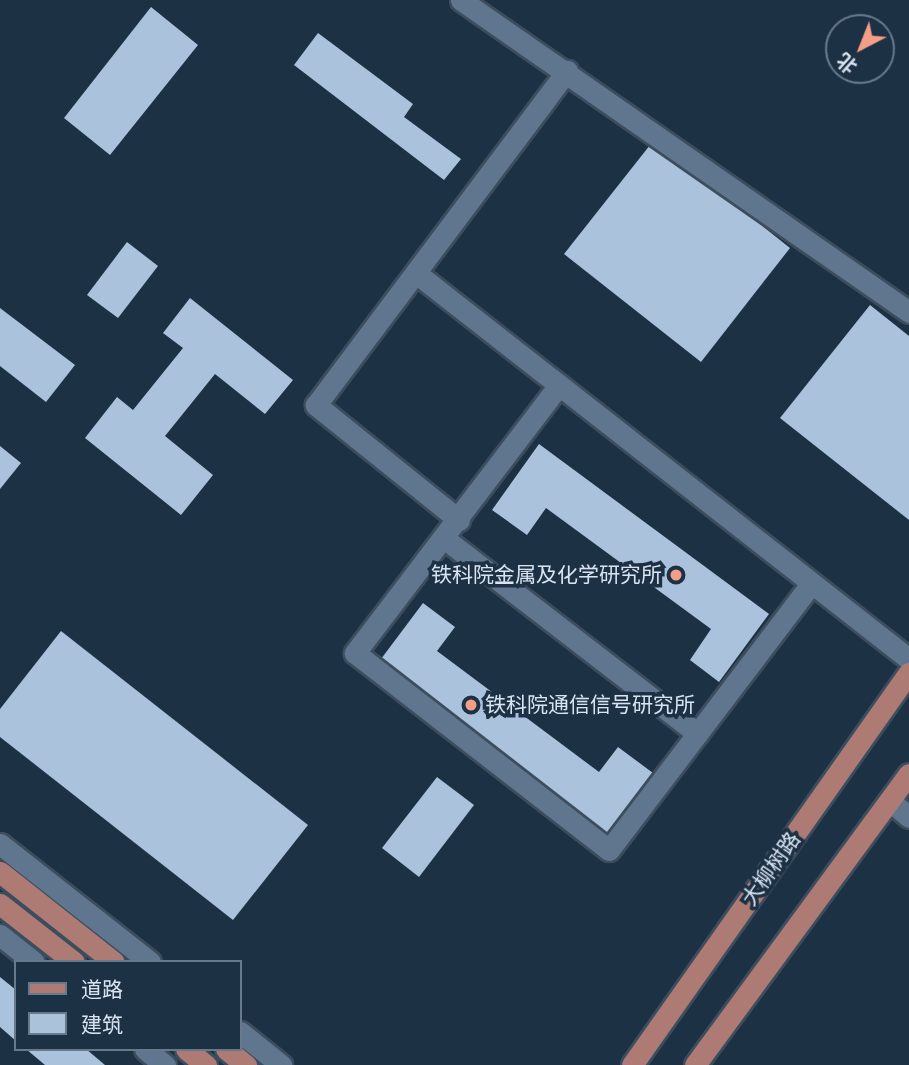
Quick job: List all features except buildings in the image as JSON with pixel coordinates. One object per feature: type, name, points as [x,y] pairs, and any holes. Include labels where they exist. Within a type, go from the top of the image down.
[{"type":"main road","name":"大柳树路","points":[[632,1065],[909,673]]},
{"type":"main road","points":[[695,1065],[909,774]]},
{"type":"main road","points":[[0,872],[111,960]]},
{"type":"main road","points":[[0,904],[71,960]]},
{"type":"main road","points":[[188,1051],[206,1065]]},
{"type":"main road","points":[[228,1051],[246,1065]]},
{"type":"street","points":[[460,0],[567,71],[909,312]]},
{"type":"street","points":[[459,520],[316,405],[567,71]]},
{"type":"street","points":[[416,274],[909,659]]},
{"type":"street","points":[[559,385],[446,538],[355,653],[610,850],[812,583]]},
{"type":"street","points":[[446,538],[698,734]]},
{"type":"street","points":[[890,802],[909,817]]},
{"type":"street","points":[[0,844],[147,960]]},
{"type":"street","points":[[0,935],[31,960]]},
{"type":"street","points":[[242,1034],[281,1065]]},
{"type":"street","points":[[148,1051],[165,1065]]},
{"type":"place","name":"铁科院金属及化学研究所","points":[[676,575]]},
{"type":"place","name":"铁科院通信信号研究所","points":[[471,705]]}]
